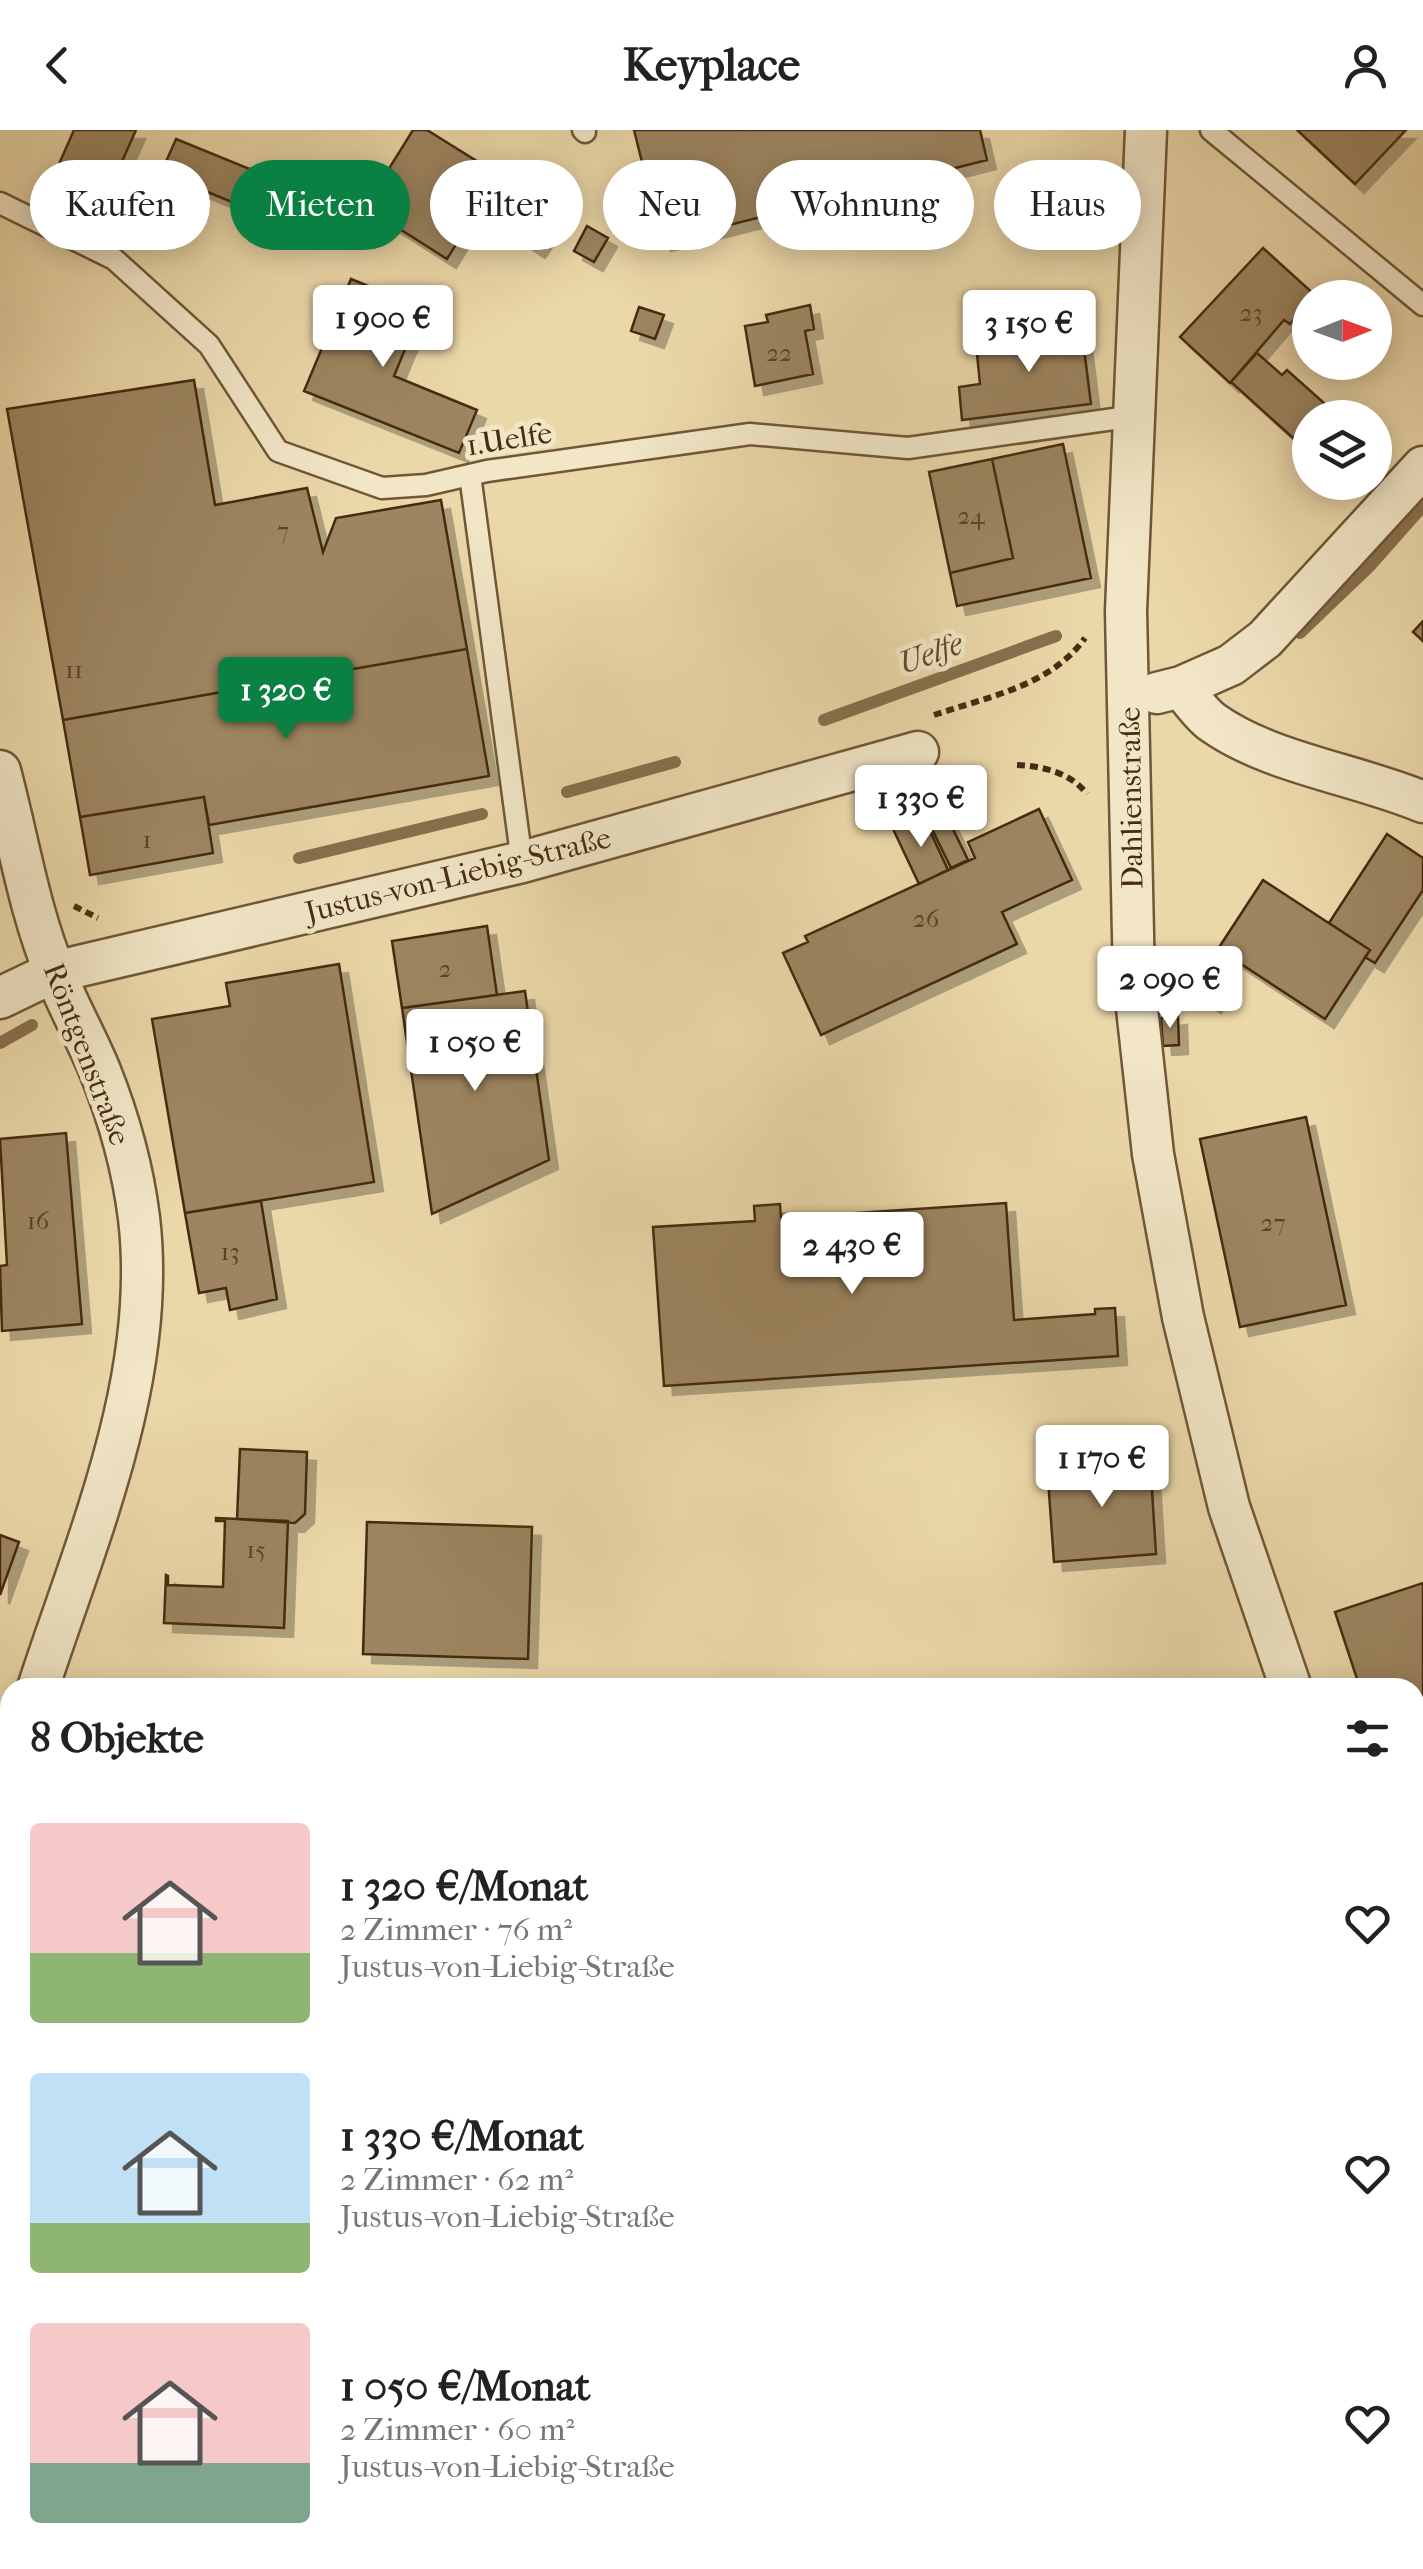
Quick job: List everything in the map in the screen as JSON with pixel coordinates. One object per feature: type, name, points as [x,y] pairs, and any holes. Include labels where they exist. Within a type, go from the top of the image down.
[{"type":"street","name":"Dahlienstraße","points":[[1146,130],[1126,611],[1134,981],[1154,1154],[1183,1317],[1229,1507],[1287,1678]]},
{"type":"street","points":[[1129,700],[1181,687],[1231,666],[1265,639],[1423,466]]},
{"type":"street","points":[[1181,687],[1208,720],[1253,747],[1379,784],[1423,802]]},
{"type":"street","name":"Justus-von-Liebig-Straße","points":[[0,998],[54,972],[522,862],[918,752]]},
{"type":"street","name":"Röntgenstraße","points":[[0,771],[54,972],[101,1074],[123,1145],[139,1218],[140,1296],[132,1380],[112,1458],[41,1678]]},
{"type":"lane","points":[[1211,130],[1423,305]]},
{"type":"lane","name":"1.Uelfe","points":[[0,203],[114,259],[208,345],[278,451],[382,488],[426,485],[470,475],[750,434],[908,448],[1135,416]]},
{"type":"lane","points":[[470,475],[522,862]]},
{"type":"path","points":[[1017,765],[1054,771],[1084,788],[1090,798]]},
{"type":"building","points":[[74,130],[136,130],[123,160],[61,160]]},
{"type":"building","points":[[413,130],[427,130],[475,160],[430,160],[430,248],[410,236],[410,160],[394,160]]},
{"type":"building","points":[[634,130],[980,130],[987,160],[974,163],[974,160],[756,160],[756,218],[736,223],[736,160],[642,160]]},
{"type":"building","points":[[1297,130],[1406,130],[1355,184]]},
{"type":"building","points":[[176,139],[230,161],[230,201],[210,193],[210,160],[167,160]]},
{"type":"building","points":[[587,226],[603,235],[603,247],[594,262],[574,251],[583,250]]},
{"type":"building","points":[[1263,248],[1298,280],[1292,280],[1292,322],[1284,320],[1230,383],[1180,337]]},
{"type":"building","points":[[433,250],[453,250],[447,259]]},
{"type":"building","points":[[351,279],[422,308],[394,376],[477,410],[459,453],[304,391]]},
{"type":"building","points":[[810,305],[814,329],[805,331],[813,374],[755,386],[745,326],[768,322],[766,315]]},
{"type":"building","points":[[639,307],[664,315],[655,339],[631,331]]},
{"type":"building","points":[[1081,325],[1091,404],[962,420],[959,387],[980,384],[976,344]]},
{"type":"building","points":[[1257,353],[1282,375],[1287,370],[1292,380],[1298,380],[1321,400],[1292,400],[1292,437],[1231,382]]},
{"type":"building","points":[[194,380],[215,505],[307,488],[323,552],[336,518],[441,500],[467,649],[63,720],[7,409]]},
{"type":"building","points":[[1063,444],[1091,578],[957,606],[950,573],[1013,558],[992,459]]},
{"type":"building","points":[[992,459],[1013,558],[950,573],[929,472]]},
{"type":"building","points":[[1423,621],[1423,641],[1413,632]]},
{"type":"building","points":[[467,649],[489,776],[209,825],[204,797],[80,817],[63,720]]},
{"type":"building","points":[[204,797],[213,853],[90,875],[80,817]]},
{"type":"building","points":[[1039,809],[1072,880],[1002,912],[1017,944],[821,1035],[783,953],[808,942],[805,936],[975,858],[968,842]]},
{"type":"building","points":[[923,816],[948,870],[919,884],[893,829]]},
{"type":"building","points":[[949,821],[968,860],[951,868],[932,829]]},
{"type":"building","points":[[1387,834],[1423,858],[1423,890],[1375,963],[1365,957],[1370,950],[1329,923]]},
{"type":"building","points":[[1263,880],[1370,950],[1325,1019],[1218,949]]},
{"type":"building","points":[[487,926],[497,995],[402,1008],[392,941]]},
{"type":"building","points":[[339,964],[374,1182],[185,1213],[152,1019],[230,1006],[226,983]]},
{"type":"building","points":[[1196,973],[1221,989],[1212,1004],[1187,988]]},
{"type":"building","points":[[525,991],[549,1160],[432,1214],[402,1008]]},
{"type":"building","points":[[1178,1016],[1179,1045],[1163,1046],[1161,1018]]},
{"type":"building","points":[[1306,1117],[1346,1305],[1240,1327],[1200,1139]]},
{"type":"building","points":[[66,1133],[82,1324],[2,1331],[0,1266],[7,1265],[0,1139]]},
{"type":"building","points":[[261,1201],[277,1299],[230,1310],[226,1288],[199,1293],[185,1213]]},
{"type":"building","points":[[1006,1203],[1014,1320],[1095,1314],[1095,1309],[1115,1308],[1118,1356],[664,1386],[653,1227],[755,1221],[754,1206],[780,1204],[781,1218]]},
{"type":"building","points":[[240,1449],[307,1452],[305,1514],[295,1523],[237,1519]]},
{"type":"building","points":[[1150,1458],[1156,1554],[1054,1562],[1047,1465]]},
{"type":"building","points":[[216,1518],[288,1521],[284,1628],[164,1623],[166,1575],[168,1585],[223,1587],[225,1521]]},
{"type":"building","points":[[367,1522],[532,1527],[528,1659],[363,1654]]},
{"type":"building","points":[[0,1535],[19,1542],[0,1595]]},
{"type":"building","points":[[1423,1583],[1423,1678],[1357,1678],[1335,1612]]},
{"type":"waterway","name":"Uelfe","points":[[1300,633],[1369,567],[1423,506]]},
{"type":"waterway","name":"Uelfe","points":[[824,720],[1056,636]]},
{"type":"waterway","name":"Uelfe","points":[[567,792],[675,762]]},
{"type":"waterway","name":"Uelfe","points":[[299,858],[482,814]]},
{"type":"waterway","name":"Uelfe","points":[[0,1043],[32,1025]]}]
